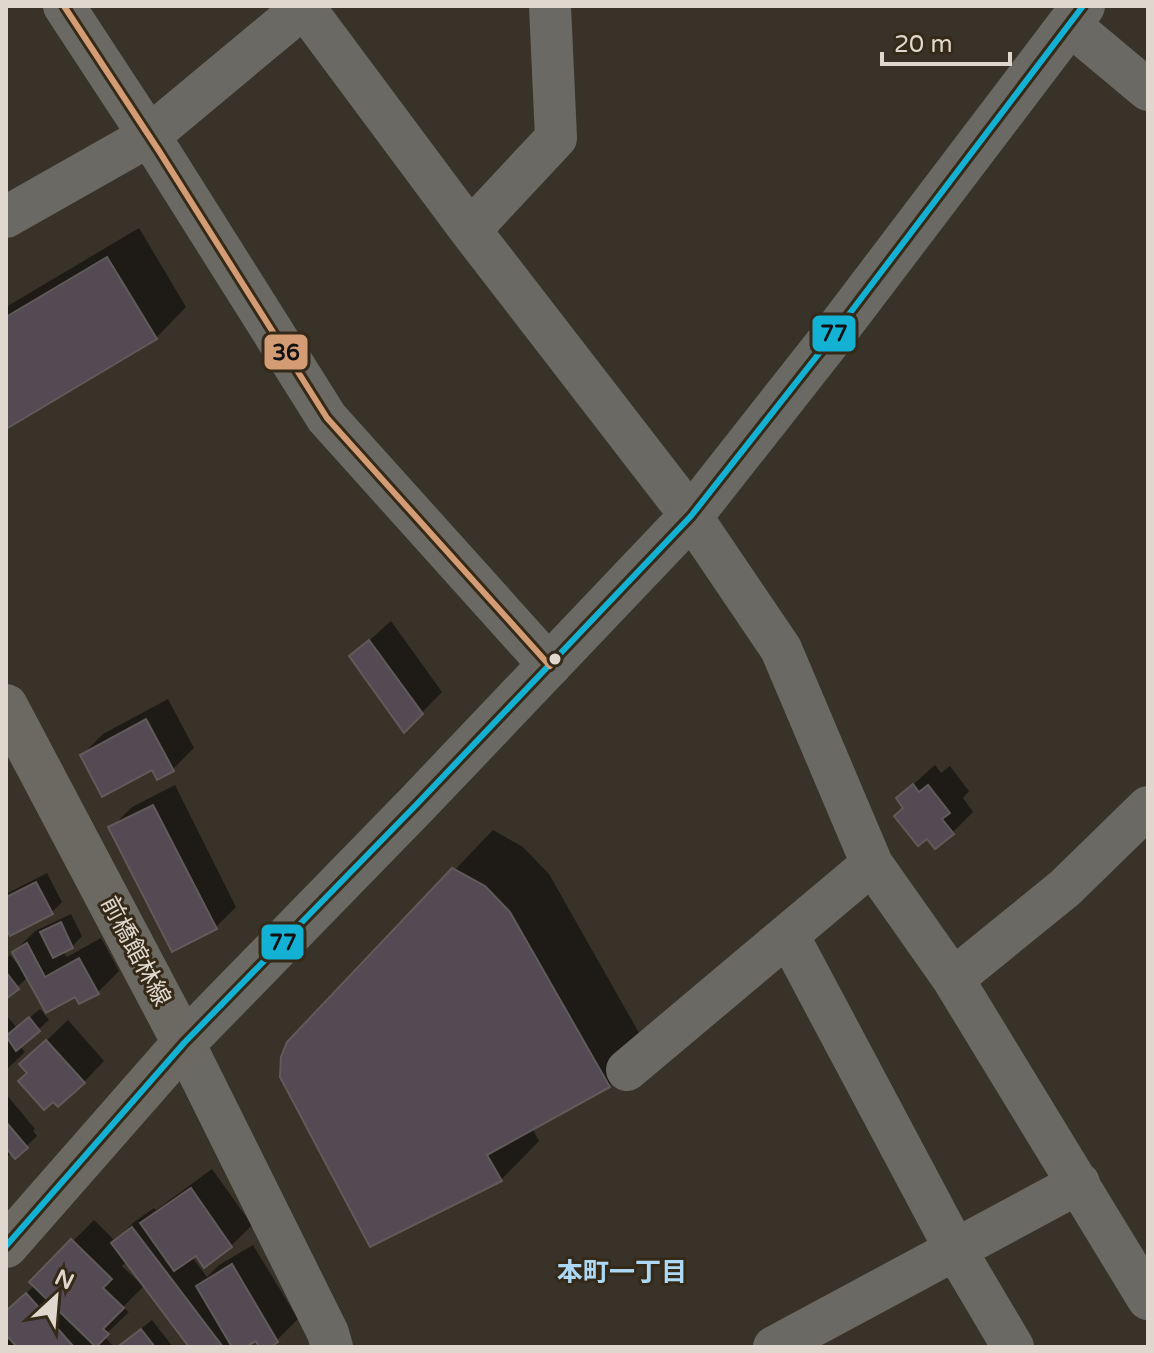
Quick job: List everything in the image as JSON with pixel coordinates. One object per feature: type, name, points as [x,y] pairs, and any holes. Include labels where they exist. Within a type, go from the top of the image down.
[{"type":"main road","name":"前橋館林線","points":[[6,706],[184,1043]]},
{"type":"main road","points":[[6,1246],[184,1043]]},
{"type":"street","points":[[64,6],[327,418],[550,666]]},
{"type":"street","points":[[6,217],[149,136],[305,6],[470,230],[691,516],[781,649],[872,864],[953,979],[1148,1299]]},
{"type":"street","points":[[470,230],[556,138],[550,6]]},
{"type":"street","points":[[332,1347],[184,1043],[691,516],[828,342],[1076,15],[1148,90]]},
{"type":"street","points":[[953,979],[1065,888],[1148,807]]},
{"type":"street","points":[[627,1070],[872,864]]},
{"type":"street","points":[[788,935],[955,1249],[1013,1347]]},
{"type":"street","points":[[774,1347],[1079,1183]]},
{"type":"building","points":[[107,257],[157,339],[6,429],[6,317]]},
{"type":"building","points":[[369,640],[423,714],[404,733],[349,656]]},
{"type":"building","points":[[146,719],[174,771],[157,780],[152,770],[102,797],[80,755]]},
{"type":"building","points":[[913,784],[919,792],[928,785],[950,813],[942,819],[954,834],[935,849],[927,839],[918,846],[894,816],[903,808],[896,798]]},
{"type":"building","points":[[153,805],[217,929],[172,952],[108,827]]},
{"type":"building","points":[[452,868],[485,886],[510,912],[610,1087],[487,1155],[502,1181],[370,1247],[280,1077],[281,1057],[287,1042]]},
{"type":"building","points":[[36,882],[53,914],[10,936],[6,928],[6,897]]},
{"type":"building","points":[[61,922],[73,948],[53,958],[40,932]]},
{"type":"building","points":[[27,943],[45,977],[79,958],[99,994],[79,1004],[75,997],[46,1013],[12,952]]},
{"type":"building","points":[[6,972],[19,989],[6,999]]},
{"type":"building","points":[[29,1017],[40,1031],[16,1051],[6,1036]]},
{"type":"building","points":[[46,1040],[85,1083],[58,1107],[53,1102],[44,1110],[18,1081],[27,1073],[19,1064]]},
{"type":"building","points":[[6,1122],[28,1148],[15,1159],[6,1148]]},
{"type":"building","points":[[191,1188],[232,1247],[204,1268],[196,1256],[174,1271],[140,1223]]},
{"type":"building","points":[[132,1227],[223,1347],[189,1347],[111,1243]]},
{"type":"building","points":[[71,1239],[112,1279],[103,1288],[124,1308],[103,1329],[109,1334],[96,1347],[29,1282]]},
{"type":"building","points":[[232,1264],[278,1342],[270,1347],[259,1347],[256,1341],[245,1347],[232,1347],[196,1286]]},
{"type":"building","points":[[26,1293],[74,1347],[17,1347],[6,1335],[6,1311]]},
{"type":"building","points":[[141,1329],[155,1347],[121,1347],[120,1345]]},
{"type":"transit line","name":"36","points":[[64,6],[327,418],[550,666]]},
{"type":"transit line","name":"77","points":[[6,1246],[184,1043],[691,516],[828,342],[1083,6]]},
{"type":"district","name":"本町一丁目","points":[[622,1272]]}]
